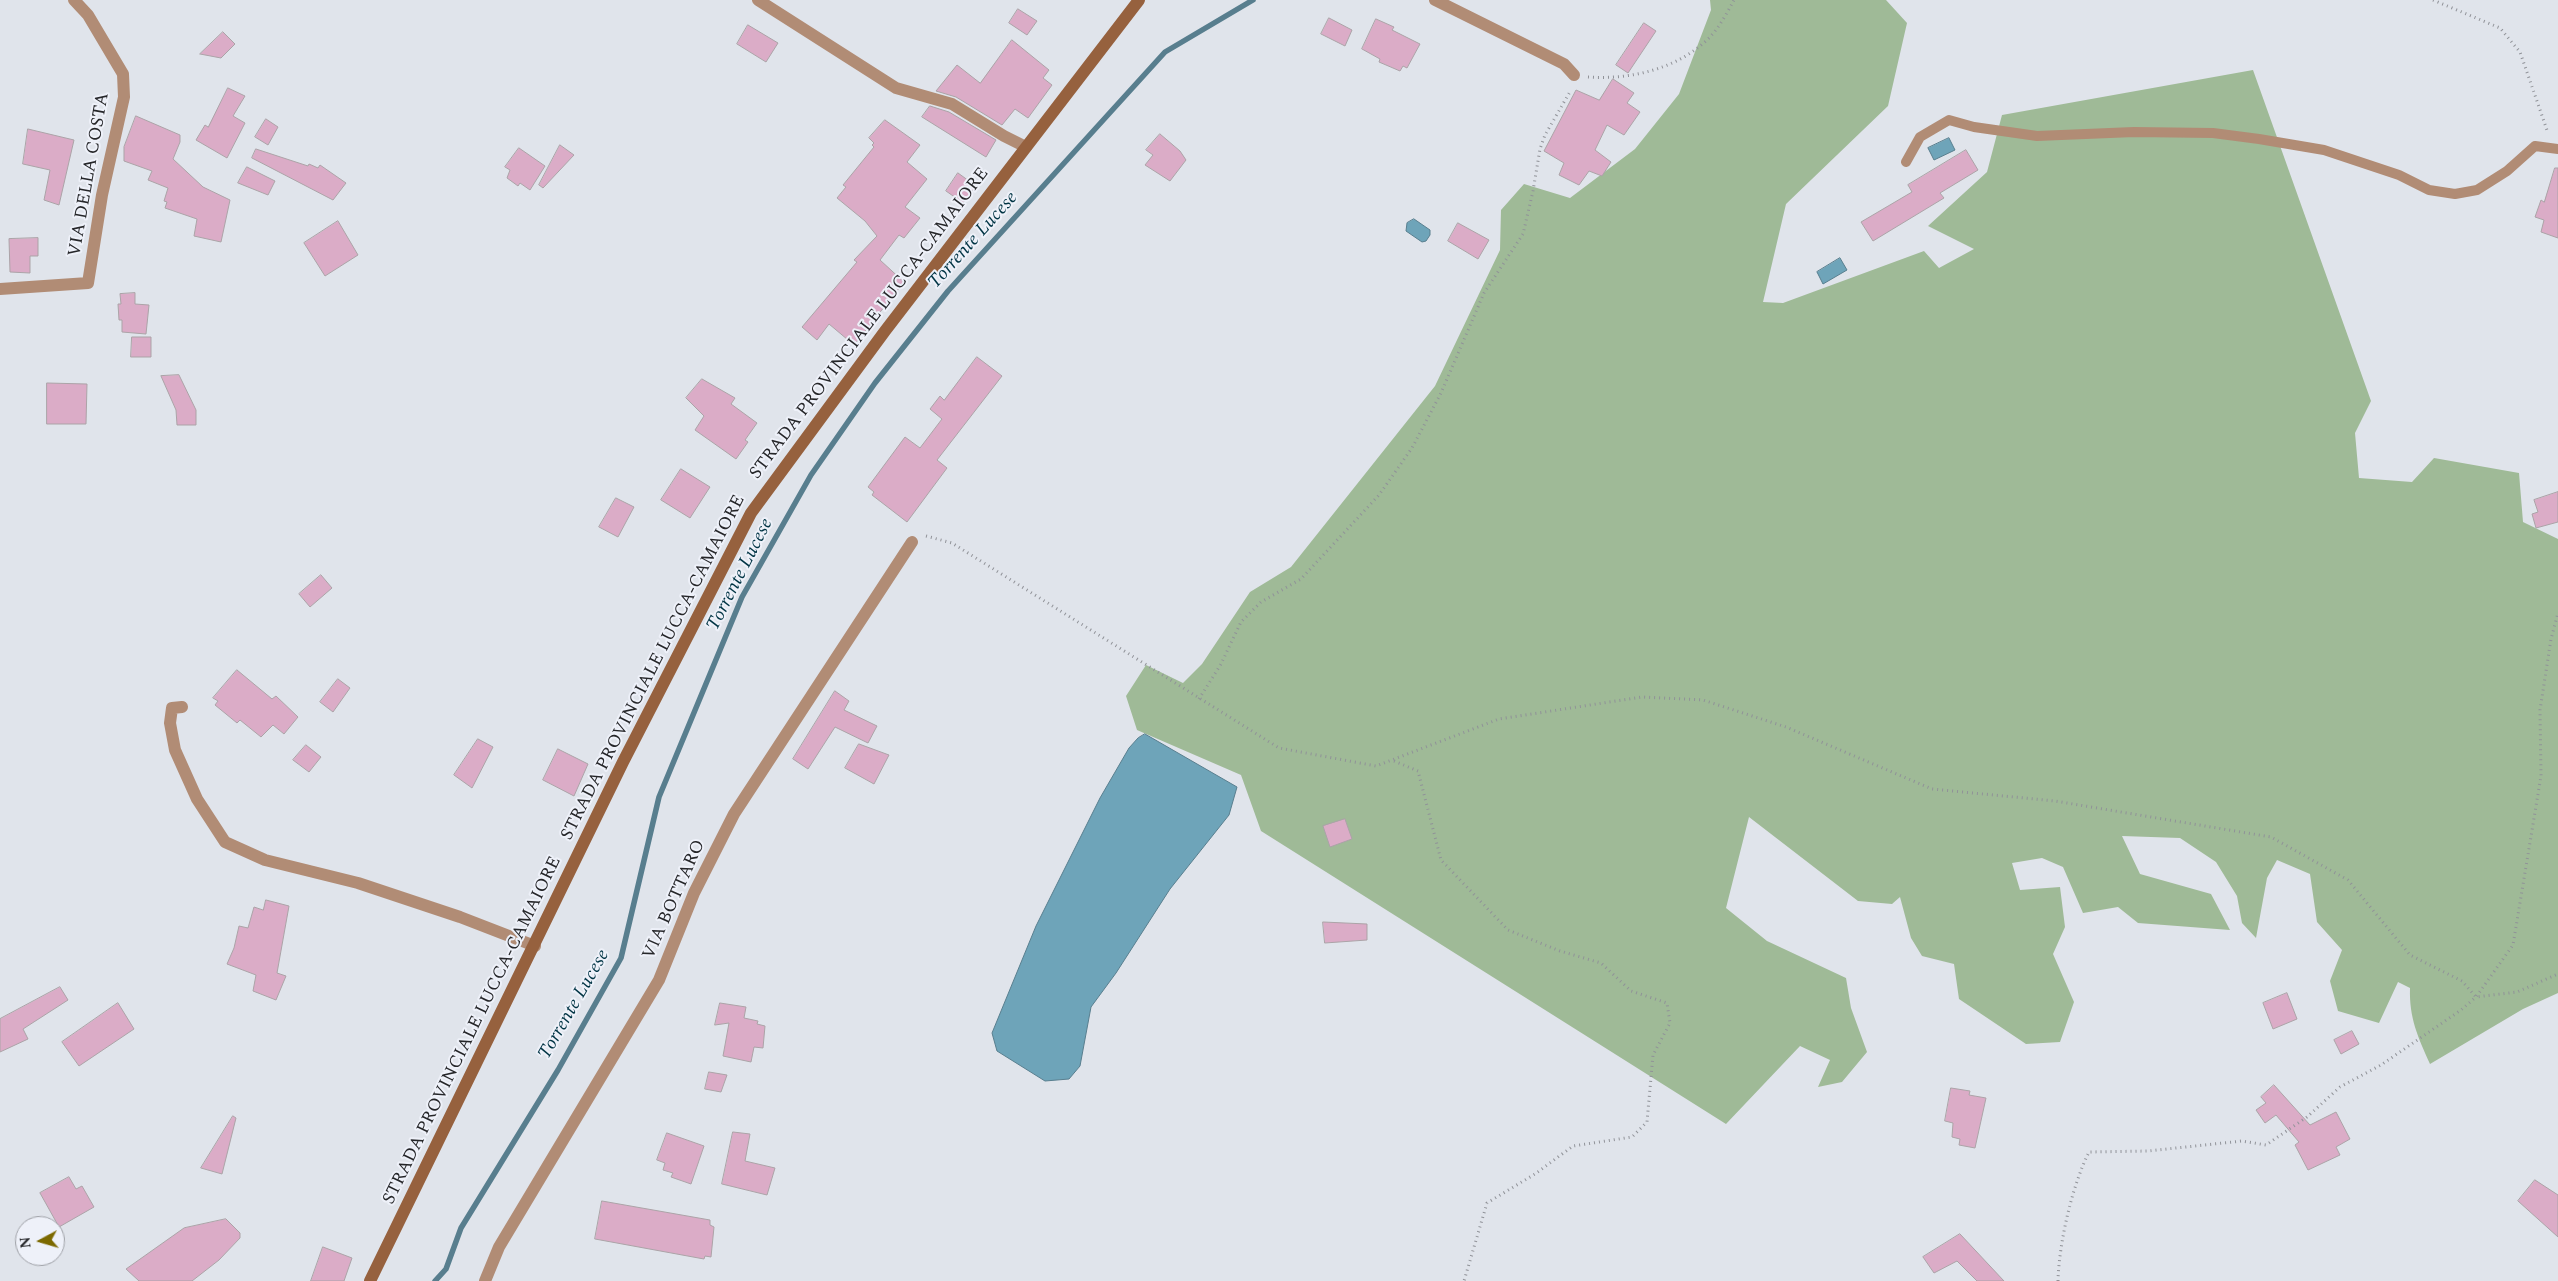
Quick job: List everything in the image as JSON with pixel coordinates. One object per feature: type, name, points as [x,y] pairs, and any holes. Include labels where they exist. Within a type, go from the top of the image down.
[{"type":"main road","name":"STRADA PROVINCIALE LUCCA-CAMAIORE","points":[[370,1281],[535,946],[623,762],[750,513],[885,331],[1139,0]]},
{"type":"street","name":"VIA DELLA COSTA","points":[[0,289],[88,282],[102,195],[124,98],[123,74],[88,15],[74,0]]},
{"type":"street","points":[[758,0],[896,88],[952,104],[1004,136],[1026,147]]},
{"type":"street","points":[[1435,0],[1564,64],[1574,75]]},
{"type":"street","name":"VIA BOTTARO","points":[[485,1281],[499,1247],[659,980],[694,893],[734,814],[912,542]]},
{"type":"street","points":[[182,707],[172,708],[170,724],[175,750],[196,799],[225,842],[265,860],[358,883],[460,917],[535,946]]},
{"type":"lane","points":[[1906,162],[1920,137],[1949,120],[1974,128],[2037,136],[2134,132],[2213,133],[2324,150],[2398,174],[2429,190],[2456,194],[2477,190],[2507,171],[2535,146],[2556,148]]},
{"type":"path","points":[[1199,699],[1221,664],[1241,622],[1261,602],[1301,579],[1379,495],[1412,448],[1441,393],[1484,294],[1522,234],[1533,192],[1540,149],[1545,135],[1574,85],[1574,75],[1615,77],[1670,65],[1709,39],[1734,0]]},
{"type":"path","points":[[2433,0],[2500,28],[2520,52],[2556,148]]},
{"type":"path","points":[[912,542],[926,536],[952,543],[1279,748],[1376,766],[1499,719],[1642,697],[1703,700],[1786,727],[1932,789],[2055,801],[2271,837],[2348,880],[2410,956],[2462,981],[2476,997]]},
{"type":"path","points":[[2058,1281],[2058,1255],[2079,1171],[2089,1152],[2148,1151],[2242,1141],[2266,1145],[2307,1117],[2340,1087],[2381,1065],[2441,1026],[2476,997],[2513,945],[2541,776],[2540,710],[2551,639],[2558,613]]},
{"type":"path","points":[[1393,760],[1418,771],[1441,860],[1508,930],[1560,951],[1602,963],[1630,991],[1667,1003],[1669,1013],[1670,1023],[1653,1055],[1647,1122],[1632,1136],[1573,1146],[1535,1174],[1488,1203],[1464,1281]]},
{"type":"path","points":[[2476,997],[2517,992],[2558,974]]},
{"type":"green space","points":[[1710,0],[1886,0],[1907,23],[1888,106],[1786,204],[1763,302],[1783,303],[1924,251],[1939,268],[1974,249],[1928,226],[1987,172],[2002,115],[2253,70],[2371,401],[2355,433],[2359,478],[2412,482],[2434,458],[2519,473],[2523,522],[2558,539],[2558,993],[2523,1009],[2430,1064],[2418,1036],[2413,1018],[2410,988],[2398,982],[2379,1023],[2338,1011],[2330,981],[2342,950],[2317,922],[2310,874],[2277,860],[2267,878],[2256,938],[2242,923],[2237,896],[2216,862],[2180,838],[2122,836],[2140,874],[2211,894],[2230,930],[2138,923],[2118,907],[2083,913],[2063,867],[2042,858],[2012,863],[2020,890],[2060,887],[2065,927],[2053,954],[2074,1002],[2060,1042],[2026,1044],[1959,999],[1954,964],[1922,956],[1911,938],[1900,897],[1892,904],[1858,901],[1749,817],[1726,908],[1767,941],[1846,978],[1851,1008],[1867,1052],[1842,1082],[1818,1087],[1830,1060],[1800,1046],[1726,1124],[1261,831],[1241,775],[1137,730],[1126,696],[1146,665],[1183,683],[1202,664],[1250,592],[1291,567],[1435,386],[1500,250],[1501,210],[1524,184],[1570,198],[1635,149],[1679,94],[1711,10]]},
{"type":"water","points":[[1949,138],[1955,150],[1934,160],[1928,148]]},
{"type":"water","points":[[1414,219],[1430,230],[1430,235],[1426,241],[1422,242],[1406,231],[1407,223]]},
{"type":"water","points":[[1840,258],[1847,270],[1823,284],[1817,272]]},
{"type":"water","points":[[1145,734],[1237,787],[1229,815],[1170,889],[1116,973],[1091,1007],[1080,1066],[1069,1079],[1045,1081],[997,1051],[992,1033],[1036,926],[1100,798],[1129,748],[1138,738]]},
{"type":"building","points":[[1018,9],[1037,21],[1027,35],[1009,23]]},
{"type":"building","points":[[1329,18],[1352,30],[1345,46],[1321,34]]},
{"type":"building","points":[[1376,19],[1394,27],[1392,30],[1420,44],[1407,68],[1403,66],[1400,71],[1379,62],[1380,59],[1362,49]]},
{"type":"building","points":[[1644,23],[1656,31],[1628,73],[1616,65]]},
{"type":"building","points":[[748,25],[778,43],[766,62],[737,44]]},
{"type":"building","points":[[223,32],[235,44],[221,58],[200,54]]},
{"type":"building","points":[[1012,40],[1049,70],[1043,78],[1052,85],[1028,118],[1015,109],[1002,125],[956,97],[936,91],[957,65],[980,83]]},
{"type":"building","points":[[1613,79],[1634,93],[1627,103],[1640,112],[1624,135],[1607,125],[1595,150],[1611,162],[1602,176],[1589,171],[1579,185],[1559,175],[1564,163],[1544,151],[1576,90],[1599,100]]},
{"type":"building","points":[[228,88],[245,96],[233,116],[245,123],[227,158],[196,140],[205,125],[208,127]]},
{"type":"building","points":[[930,106],[949,112],[996,140],[986,157],[922,117]]},
{"type":"building","points":[[136,116],[180,135],[180,142],[173,159],[203,187],[230,200],[221,242],[194,236],[197,219],[165,208],[167,202],[164,201],[168,188],[148,180],[152,171],[124,161],[124,147]]},
{"type":"building","points":[[266,119],[278,127],[268,145],[255,137]]},
{"type":"building","points":[[885,120],[920,145],[907,162],[927,179],[905,207],[920,218],[904,238],[899,235],[880,260],[904,282],[854,345],[829,324],[817,340],[802,327],[857,262],[854,260],[877,236],[865,221],[837,198],[846,187],[843,185],[874,147],[872,145],[874,143],[869,138]]},
{"type":"building","points":[[28,129],[74,140],[59,205],[44,200],[50,170],[23,164]]},
{"type":"building","points":[[1160,134],[1180,151],[1186,160],[1170,181],[1145,165],[1153,155],[1146,150]]},
{"type":"building","points":[[560,145],[574,155],[543,188],[539,185]]},
{"type":"building","points":[[519,148],[545,166],[530,190],[520,183],[518,186],[507,178],[510,170],[505,167]]},
{"type":"building","points":[[256,149],[308,166],[309,164],[318,168],[320,165],[346,183],[333,200],[252,158]]},
{"type":"building","points":[[1966,150],[1978,170],[1940,193],[1944,198],[1873,241],[1861,222],[1912,192],[1908,185]]},
{"type":"building","points":[[247,167],[275,181],[268,195],[238,183]]},
{"type":"building","points":[[2555,168],[2558,168],[2558,238],[2541,232],[2544,220],[2535,217],[2541,200],[2544,202]]},
{"type":"building","points":[[958,173],[976,186],[963,203],[946,191]]},
{"type":"building","points":[[338,221],[358,255],[325,276],[304,243]]},
{"type":"building","points":[[1458,223],[1489,240],[1478,259],[1448,241]]},
{"type":"building","points":[[38,238],[38,256],[30,256],[30,273],[10,272],[9,239]]},
{"type":"building","points":[[135,293],[135,304],[149,305],[146,334],[122,332],[122,320],[119,320],[118,304],[121,304],[120,294]]},
{"type":"building","points":[[132,337],[151,337],[151,357],[131,357]]},
{"type":"building","points":[[977,357],[1002,376],[937,460],[947,468],[907,522],[872,495],[874,492],[868,487],[905,437],[920,448],[942,419],[930,409],[940,396],[944,400]]},
{"type":"building","points":[[179,375],[196,410],[196,425],[177,425],[176,410],[161,376]]},
{"type":"building","points":[[702,379],[735,398],[731,404],[757,423],[745,440],[748,442],[736,459],[695,430],[704,416],[686,398]]},
{"type":"building","points":[[47,383],[87,384],[86,424],[47,424]]},
{"type":"building","points":[[681,469],[710,487],[690,518],[661,500]]},
{"type":"building","points":[[2558,492],[2558,522],[2536,528],[2532,514],[2538,512],[2534,500]]},
{"type":"building","points":[[616,498],[634,507],[618,537],[599,527]]},
{"type":"building","points":[[321,575],[332,588],[310,607],[299,594]]},
{"type":"building","points":[[237,670],[272,699],[276,696],[298,717],[284,734],[273,725],[261,737],[240,720],[237,723],[215,705],[218,701],[213,698]]},
{"type":"building","points":[[338,679],[350,688],[333,712],[320,702]]},
{"type":"building","points":[[835,691],[849,701],[844,710],[877,726],[868,743],[835,727],[808,769],[793,759]]},
{"type":"building","points":[[478,739],[493,747],[472,788],[454,775]]},
{"type":"building","points":[[859,744],[889,755],[874,784],[845,768]]},
{"type":"building","points":[[306,745],[321,757],[309,772],[293,760]]},
{"type":"building","points":[[558,749],[588,764],[574,796],[543,780]]},
{"type":"building","points":[[1345,819],[1352,839],[1330,847],[1323,826]]},
{"type":"building","points":[[266,900],[289,906],[277,973],[286,976],[276,1000],[253,991],[256,975],[227,964],[234,948],[239,926],[248,928],[254,907],[263,910]]},
{"type":"building","points":[[1323,922],[1367,924],[1367,940],[1325,943]]},
{"type":"building","points":[[60,987],[68,1000],[23,1029],[28,1039],[0,1052],[0,1019]]},
{"type":"building","points":[[2287,993],[2297,1019],[2273,1029],[2263,1003]]},
{"type":"building","points":[[118,1003],[134,1029],[79,1066],[62,1042]]},
{"type":"building","points":[[720,1003],[746,1007],[744,1018],[758,1021],[757,1024],[765,1026],[763,1048],[754,1047],[751,1062],[723,1056],[729,1023],[715,1025]]},
{"type":"building","points":[[2352,1031],[2359,1044],[2341,1054],[2334,1040]]},
{"type":"building","points":[[709,1072],[727,1075],[721,1092],[705,1089]]},
{"type":"building","points":[[2274,1085],[2310,1125],[2336,1112],[2350,1139],[2336,1147],[2340,1155],[2308,1170],[2295,1145],[2299,1142],[2276,1115],[2265,1123],[2256,1110],[2266,1103],[2261,1097]]},
{"type":"building","points":[[1951,1088],[1970,1091],[1969,1095],[1986,1098],[1975,1148],[1959,1145],[1960,1139],[1952,1137],[1953,1123],[1945,1121]]},
{"type":"building","points":[[233,1116],[236,1118],[222,1174],[201,1168]]},
{"type":"building","points":[[733,1132],[750,1134],[745,1161],[775,1168],[767,1195],[722,1184]]},
{"type":"building","points":[[667,1133],[704,1146],[691,1184],[671,1177],[673,1173],[663,1170],[665,1163],[657,1160]]},
{"type":"building","points":[[69,1177],[76,1189],[82,1186],[94,1207],[65,1224],[65,1216],[53,1216],[40,1193]]},
{"type":"building","points":[[2535,1180],[2558,1195],[2558,1237],[2518,1201]]},
{"type":"building","points":[[602,1201],[710,1220],[710,1225],[714,1227],[711,1257],[705,1256],[704,1259],[595,1239]]},
{"type":"building","points":[[226,1219],[240,1233],[240,1238],[219,1260],[192,1281],[139,1281],[126,1269],[184,1228]]},
{"type":"building","points":[[1960,1234],[2004,1281],[1977,1281],[1957,1261],[1934,1273],[1923,1257]]},
{"type":"building","points":[[323,1247],[352,1258],[344,1281],[311,1281]]},
{"type":"waterway","name":"Torrente Lucese","points":[[435,1281],[446,1269],[461,1228],[558,1070],[621,958],[659,797],[742,597],[811,475],[875,383],[948,291],[1165,52],[1253,0]]}]
